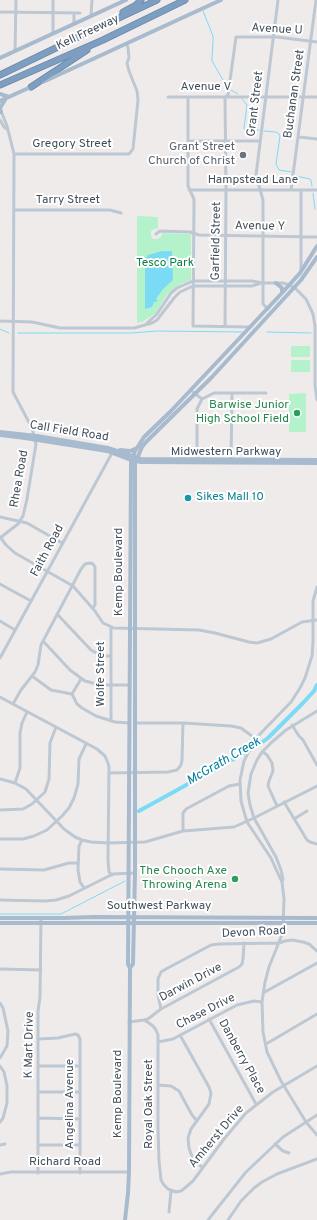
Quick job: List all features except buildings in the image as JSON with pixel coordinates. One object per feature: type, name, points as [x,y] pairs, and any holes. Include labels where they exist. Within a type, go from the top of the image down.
[{"type":"highway","points":[[95,29],[136,5],[141,0]]},
{"type":"highway","name":"Kell Freeway","points":[[0,75],[157,0]]},
{"type":"highway","name":"Kell Freeway","points":[[0,85],[103,40],[185,0]]},
{"type":"highway","points":[[179,3],[191,0]]},
{"type":"highway","points":[[31,87],[103,40]]},
{"type":"main road","points":[[0,58],[126,0]]},
{"type":"main road","points":[[0,101],[221,0]]},
{"type":"main road","points":[[0,94],[8,98]]},
{"type":"main road","points":[[1,111],[1,105],[8,98]]},
{"type":"main road","name":"Kemp Boulevard","points":[[125,1220],[129,1172],[130,968],[128,964],[131,923],[129,896],[130,468],[134,459],[146,442],[222,366],[291,286],[317,246]]},
{"type":"main road","name":"Kemp Boulevard","points":[[131,917],[134,903],[135,874],[134,459],[137,447],[144,437],[191,390],[251,326],[269,311],[282,293],[307,272],[317,257]]},
{"type":"main road","points":[[276,283],[281,286],[282,293]]},
{"type":"main road","points":[[217,362],[222,366]]},
{"type":"main road","name":"Call Field Road","points":[[0,432],[114,451],[134,459]]},
{"type":"main road","name":"Call Field Road","points":[[0,435],[35,438]]},
{"type":"main road","points":[[114,451],[130,451],[137,447]]},
{"type":"main road","name":"Midwestern Parkway","points":[[134,459],[197,459],[231,461]]},
{"type":"main road","name":"Midwestern Parkway","points":[[134,459],[150,462],[317,460]]},
{"type":"main road","name":"Midwestern Parkway","points":[[300,461],[317,463]]},
{"type":"main road","points":[[135,481],[139,466],[150,462]]},
{"type":"main road","points":[[129,685],[135,685]]},
{"type":"main road","points":[[129,723],[135,723]]},
{"type":"main road","points":[[116,917],[120,917],[125,913],[129,896]]},
{"type":"main road","points":[[134,903],[136,912],[144,917]]},
{"type":"main road","name":"Southwest Parkway","points":[[0,923],[80,918],[144,917],[213,918],[317,923]]},
{"type":"main road","name":"Southwest Parkway","points":[[0,918],[80,923],[212,923],[284,921],[317,918]]},
{"type":"main road","points":[[80,918],[80,923]]},
{"type":"main road","points":[[212,923],[213,918]]},
{"type":"main road","name":"Kemp Boulevard","points":[[130,968],[133,964],[131,923]]},
{"type":"main road","points":[[133,942],[136,927],[142,923]]},
{"type":"street","points":[[15,51],[16,0]]},
{"type":"street","points":[[53,0],[53,33]]},
{"type":"street","points":[[91,16],[92,0]]},
{"type":"street","name":"Grant Street","points":[[259,318],[263,304],[264,200],[256,175],[278,0]]},
{"type":"street","name":"Buchanan Street","points":[[291,190],[316,0]]},
{"type":"street","points":[[0,12],[80,13]]},
{"type":"street","points":[[74,13],[74,23]]},
{"type":"street","name":"Avenue U","points":[[236,37],[274,37],[317,42]]},
{"type":"street","name":"Garfield Street","points":[[225,326],[225,97],[228,95],[236,37]]},
{"type":"street","name":"Gregory Street","points":[[14,154],[129,154],[133,150],[138,91],[129,71],[127,63],[129,58],[128,47],[125,43]]},
{"type":"street","name":"Avenue V","points":[[168,97],[317,97]]},
{"type":"street","points":[[188,97],[188,186],[194,200],[193,326],[251,326]]},
{"type":"street","points":[[1,111],[7,126],[14,154],[13,392],[29,422],[35,438]]},
{"type":"street","points":[[0,120],[4,127],[8,130]]},
{"type":"street","points":[[299,137],[317,139]]},
{"type":"street","points":[[188,141],[260,141]]},
{"type":"street","name":"Hampstead Lane","points":[[189,190],[317,190]]},
{"type":"street","points":[[301,190],[301,271]]},
{"type":"street","name":"Tarry Street","points":[[14,210],[110,210],[121,213]]},
{"type":"street","name":"Avenue Y","points":[[156,234],[160,231],[193,232],[199,235],[317,237]]},
{"type":"street","points":[[145,325],[157,314],[171,293],[177,288],[193,281],[252,281],[263,283],[283,283],[291,286],[306,299],[315,316],[315,386],[317,400]]},
{"type":"street","points":[[0,321],[13,320],[32,322],[60,328],[134,328],[157,320],[180,292],[193,286],[252,286],[263,283]]},
{"type":"street","points":[[263,304],[269,311]]},
{"type":"street","points":[[191,390],[202,399]]},
{"type":"street","points":[[231,461],[232,393]]},
{"type":"street","points":[[197,459],[197,409],[202,399],[212,394],[266,393]]},
{"type":"street","name":"Rhea Road","points":[[0,537],[12,529],[20,521],[25,511],[35,451],[35,438]]},
{"type":"street","name":"Faith Road","points":[[0,658],[114,451]]},
{"type":"street","points":[[0,518],[27,523],[62,543]]},
{"type":"street","points":[[0,537],[14,553],[73,586],[93,608],[103,623],[111,627],[198,630],[257,643],[271,640],[302,622],[315,620]]},
{"type":"street","points":[[13,704],[38,665],[40,649],[43,641],[87,563],[93,564],[95,568],[95,605],[93,608]]},
{"type":"street","points":[[0,584],[31,601]]},
{"type":"street","points":[[282,882],[271,858],[247,822],[241,802],[241,772],[250,747],[291,702],[303,684],[312,656],[315,620],[313,601],[317,587]]},
{"type":"street","points":[[57,614],[91,650],[102,656],[111,656]]},
{"type":"street","points":[[0,621],[15,630]]},
{"type":"street","name":"Wolfe Street","points":[[111,627],[111,721]]},
{"type":"street","points":[[43,641],[70,670],[81,678],[94,684],[129,685]]},
{"type":"street","points":[[32,676],[51,690],[72,694]]},
{"type":"street","points":[[72,694],[81,678]]},
{"type":"street","points":[[72,694],[76,702],[82,708],[111,721],[129,723]]},
{"type":"street","points":[[0,697],[97,749],[105,756],[108,763],[109,772],[108,843],[109,872],[112,875]]},
{"type":"street","points":[[317,711],[292,725],[263,752],[255,764],[250,778],[249,788],[250,805],[254,818],[277,858],[282,870],[283,879],[283,929],[269,967],[262,1002],[262,1020],[266,1044],[273,1066],[284,1086],[306,1122],[317,1135]]},
{"type":"street","points":[[15,783],[19,775],[20,768],[20,733],[22,723],[27,712]]},
{"type":"street","points":[[135,723],[183,723],[234,726],[245,731],[256,739]]},
{"type":"street","points":[[109,772],[168,772],[177,770],[181,766],[182,760],[183,723]]},
{"type":"street","points":[[292,725],[298,736],[303,740],[317,765]]},
{"type":"street","points":[[0,810],[23,809],[32,804],[45,792],[48,784],[50,743],[56,727]]},
{"type":"street","points":[[0,839],[18,840],[29,838],[47,830],[69,808],[73,801],[78,784],[79,759],[86,744]]},
{"type":"street","points":[[263,752],[272,763],[273,771],[268,786],[277,806]]},
{"type":"street","points":[[0,779],[15,783],[26,789],[72,835],[82,840],[108,843],[149,842],[184,832],[201,829],[230,828],[247,822],[317,786]]},
{"type":"street","points":[[184,832],[183,813],[186,808],[229,786],[240,784]]},
{"type":"street","points":[[284,802],[307,840],[317,844]]},
{"type":"street","points":[[294,819],[307,811]]},
{"type":"street","points":[[82,840],[79,846],[78,863],[80,882],[84,888]]},
{"type":"street","points":[[0,869],[44,870],[69,863],[78,863]]},
{"type":"street","points":[[0,900],[51,900],[63,898],[112,875],[129,873],[135,874]]},
{"type":"street","name":"K Mart Drive","points":[[38,1172],[38,1011],[41,970],[41,921]]},
{"type":"street","name":"Devon Road","points":[[161,1009],[158,1000],[158,979],[161,972],[211,945],[279,943],[298,940],[309,944],[317,951]]},
{"type":"street","name":"Darwin Drive","points":[[129,1022],[144,1020],[161,1009],[239,967],[244,959],[244,944]]},
{"type":"street","points":[[263,993],[317,963]]},
{"type":"street","points":[[0,969],[41,970]]},
{"type":"street","name":"Chase Drive","points":[[158,1042],[167,1041],[180,1035],[237,1005],[254,1001],[262,1002]]},
{"type":"street","points":[[0,1003],[3,1008],[8,1034],[7,1046],[0,1058]]},
{"type":"street","points":[[266,1044],[317,1014]]},
{"type":"street","name":"Danberry Place","points":[[209,1019],[256,1104]]},
{"type":"street","name":"Royal Oak Street","points":[[144,1020],[156,1030],[158,1042],[158,1128],[160,1169],[162,1182],[171,1191]]},
{"type":"street","name":"Angelina Avenue","points":[[38,1039],[58,1038],[74,1034],[78,1035],[80,1039],[80,1173]]},
{"type":"street","points":[[180,1035],[211,1093],[209,1104],[190,1131],[188,1144],[191,1154],[197,1163],[202,1167]]},
{"type":"street","points":[[0,1066],[4,1072],[7,1086],[7,1103],[3,1118],[0,1122]]},
{"type":"street","points":[[39,1066],[80,1066]]},
{"type":"street","name":"Amherst Drive","points":[[171,1191],[181,1191],[186,1187],[236,1124],[256,1104],[317,1066]]},
{"type":"street","points":[[158,1085],[171,1086],[179,1092],[197,1121]]},
{"type":"street","points":[[38,1092],[80,1092]]},
{"type":"street","points":[[208,1220],[244,1174],[275,1144],[286,1134],[317,1115]]},
{"type":"street","points":[[38,1118],[80,1119]]},
{"type":"street","points":[[0,1145],[5,1144]]},
{"type":"street","points":[[275,1144],[283,1151],[289,1153]]},
{"type":"street","points":[[38,1145],[79,1145]]},
{"type":"street","points":[[228,1220],[244,1198],[262,1182],[277,1174],[317,1159]]},
{"type":"street","name":"Richard Road","points":[[0,1174],[11,1172],[129,1172]]},
{"type":"street","points":[[169,1212],[171,1191]]},
{"type":"green space","name":"Tesco Park","points":[[137,216],[158,217],[158,228],[151,231],[151,236],[153,239],[161,237],[162,233],[191,234],[191,280],[173,289],[166,296],[156,313],[142,322],[137,323]]},
{"type":"green space","points":[[291,346],[310,346],[310,357],[291,357]]},
{"type":"green space","points":[[291,360],[310,360],[310,372],[291,372]]},
{"type":"green space","name":"Barwise Junior High School Field","points":[[306,393],[306,432],[289,432],[289,394]]},
{"type":"water","points":[[162,251],[172,251],[173,280],[163,289],[156,299],[158,301],[154,302],[152,307],[145,309],[145,260],[148,255]]},
{"type":"waterway","points":[[203,11],[213,36],[212,61],[227,87]]},
{"type":"waterway","points":[[231,90],[238,94]]},
{"type":"waterway","points":[[242,99],[247,105],[245,130],[259,130]]},
{"type":"waterway","points":[[264,131],[276,132],[279,134],[276,164],[279,170],[292,172]]},
{"type":"waterway","points":[[296,176],[310,179],[312,186]]},
{"type":"waterway","points":[[313,193],[315,209]]},
{"type":"waterway","points":[[0,329],[9,333]]},
{"type":"waterway","points":[[18,333],[131,333],[157,331],[242,332]]},
{"type":"waterway","points":[[267,332],[311,333]]},
{"type":"waterway","name":"McGrath Creek","points":[[139,811],[257,746],[268,738],[303,703],[314,691],[317,685]]},
{"type":"waterway","points":[[0,914],[61,914],[125,881]]},
{"type":"place","name":"Grant Street Church of Christ","points":[[243,155]]},
{"type":"place","name":"Barwise Junior High School Field","points":[[297,413]]},
{"type":"place","name":"Sikes Mall 10","points":[[188,498]]},
{"type":"place","name":"The Chooch Axe Throwing Arena","points":[[235,879]]}]
